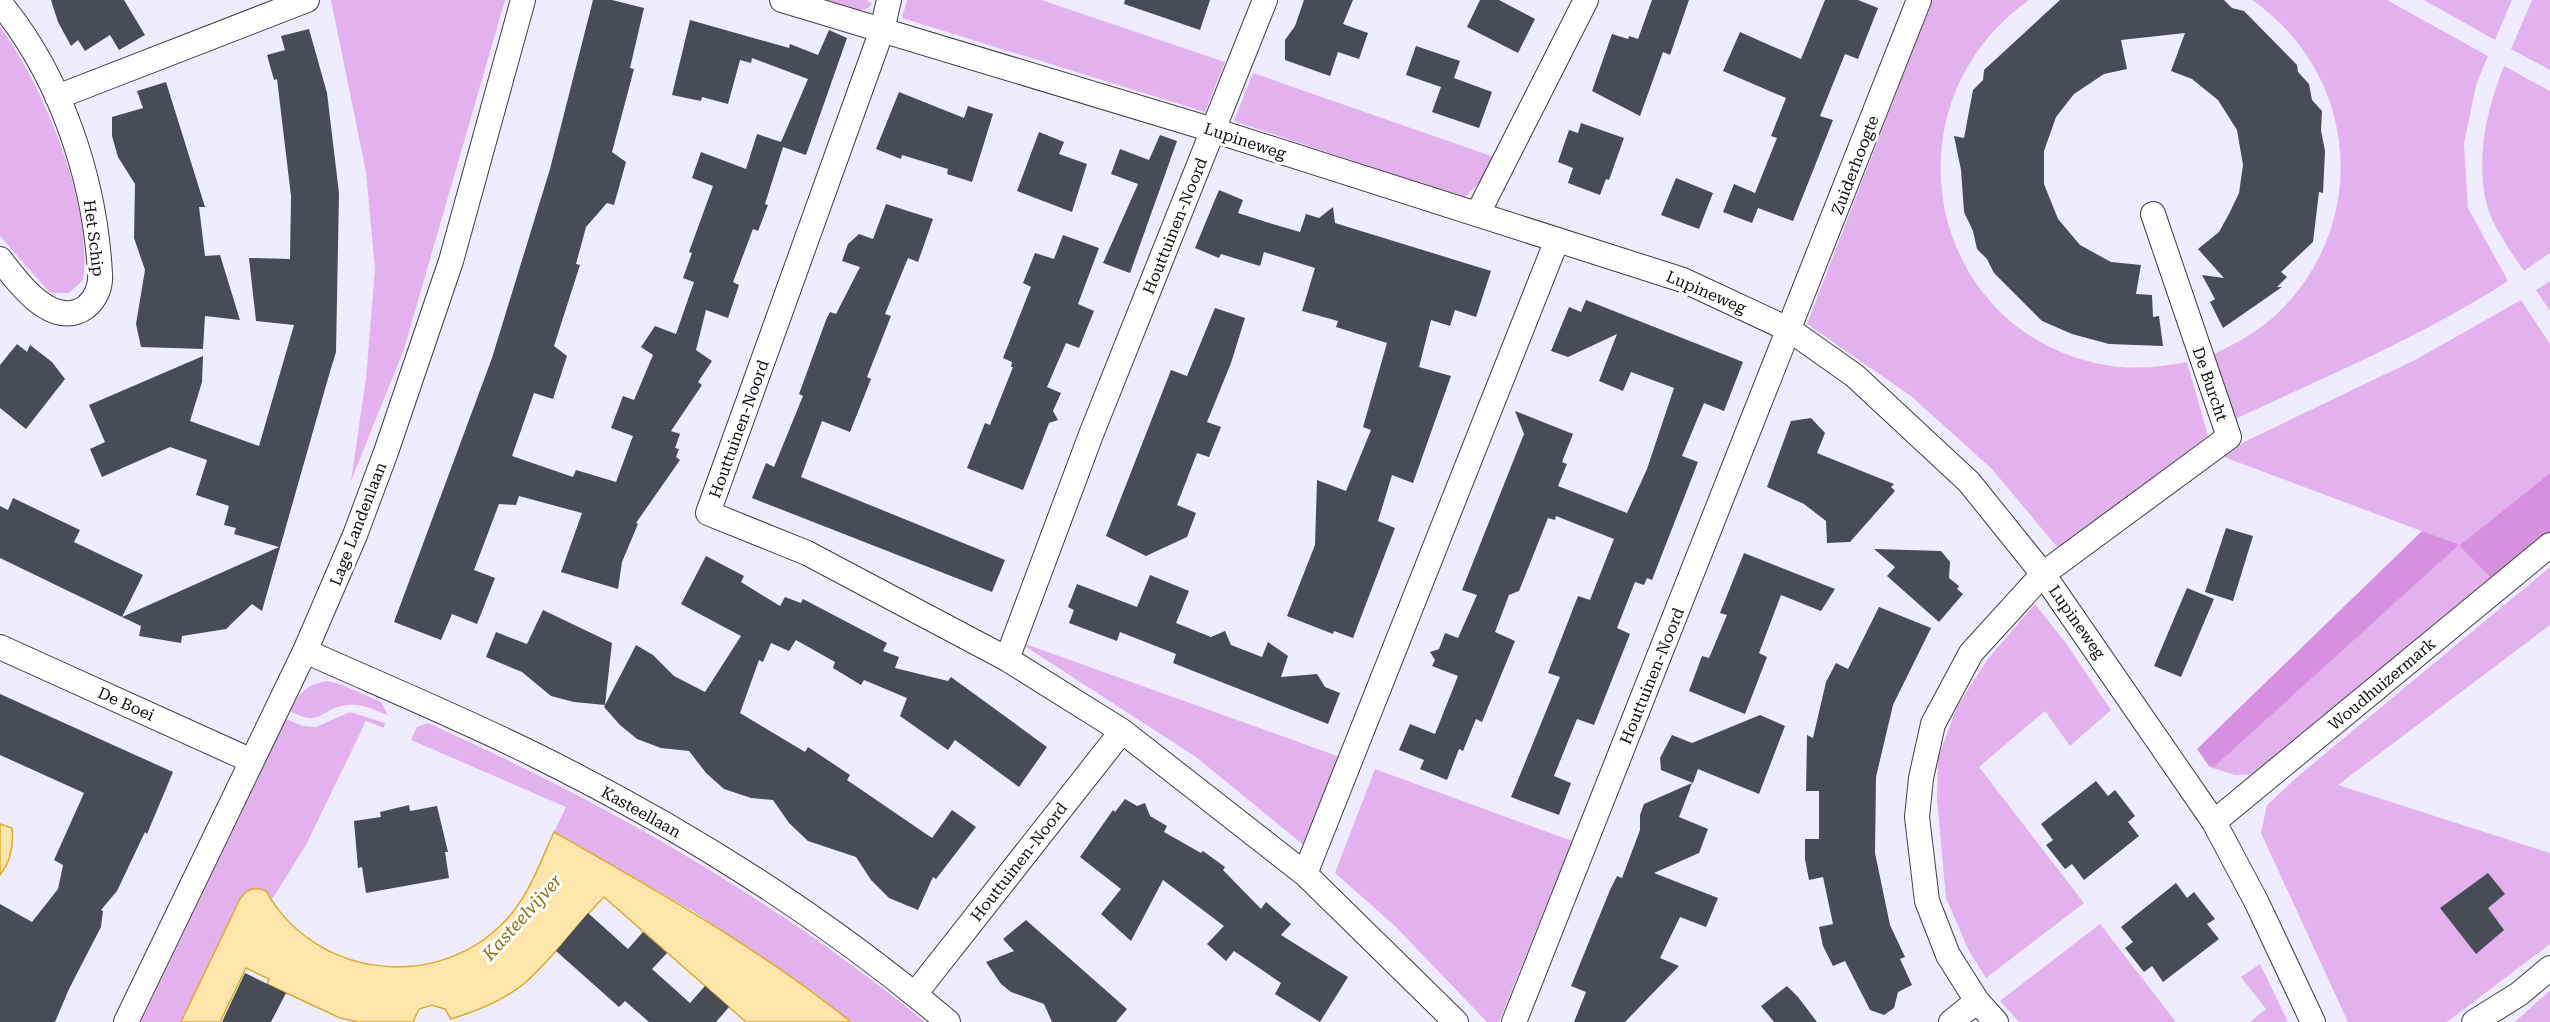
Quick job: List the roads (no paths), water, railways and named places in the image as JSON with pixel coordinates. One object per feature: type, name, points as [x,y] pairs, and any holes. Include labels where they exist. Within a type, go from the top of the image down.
[{"type":"street","points":[[57,97],[308,0]]},
{"type":"street","name":"Lage Landenlaan","points":[[126,1022],[305,651],[355,535],[429,328],[471,193],[523,0]]},
{"type":"street","name":"Lupineweg","points":[[782,0],[1213,130],[1683,280],[1790,330],[1855,376],[1969,482],[2043,574],[2214,822],[2257,903],[2313,1022]]},
{"type":"street","points":[[882,30],[889,0]]},
{"type":"street","name":"Houttuinen-Noord","points":[[1007,659],[1092,432],[1265,0]]},
{"type":"street","points":[[1478,213],[1586,0]]},
{"type":"street","name":"Zuiderhoogte","points":[[1790,330],[1919,0]]},
{"type":"street","name":"Het Schip","points":[[0,3],[25,36],[57,97],[83,171],[95,235],[99,288],[87,306],[67,314],[54,311],[34,297],[0,259]]},
{"type":"street","name":"Houttuinen-Noord","points":[[882,30],[708,513],[807,553],[1007,659],[1122,731],[1305,874],[1456,1022]]},
{"type":"street","name":"De Burcht","points":[[2043,574],[2229,437],[2152,214]]},
{"type":"street","points":[[1305,874],[1557,240]]},
{"type":"street","name":"Houttuinen-Noord","points":[[1514,1022],[1790,330]]},
{"type":"street","name":"Woudhuizermark","points":[[2214,822],[2550,545]]},
{"type":"street","points":[[1996,1022],[1977,1001],[1948,955],[1927,901],[1917,817],[1921,778],[1933,724],[1971,653],[2043,574]]},
{"type":"street","name":"De Boei","points":[[0,647],[252,761]]},
{"type":"street","name":"Kasteellaan","points":[[305,651],[532,754],[699,844],[805,911],[915,994],[948,1022]]},
{"type":"street","name":"Houttuinen-Noord","points":[[915,994],[1122,731]]},
{"type":"street","points":[[2474,1022],[2519,994],[2550,968]]},
{"type":"street","points":[[1951,1022],[1977,1001]]},
{"type":"water","points":[[0,824],[12,828],[13,841],[9,859],[0,875]]},
{"type":"water","name":"Kasteelvijver","points":[[554,832],[669,898],[743,945],[780,969],[851,1022],[746,1022],[604,897],[526,982],[490,1004],[451,1019],[445,1009],[432,1005],[419,1009],[413,1022],[359,1022],[340,1018],[267,984],[269,979],[246,968],[220,1022],[181,1022],[240,899],[248,891],[258,889],[266,891],[287,919],[313,941],[342,957],[374,965],[408,967],[441,961],[472,947],[500,926],[509,916],[532,882]]}]
